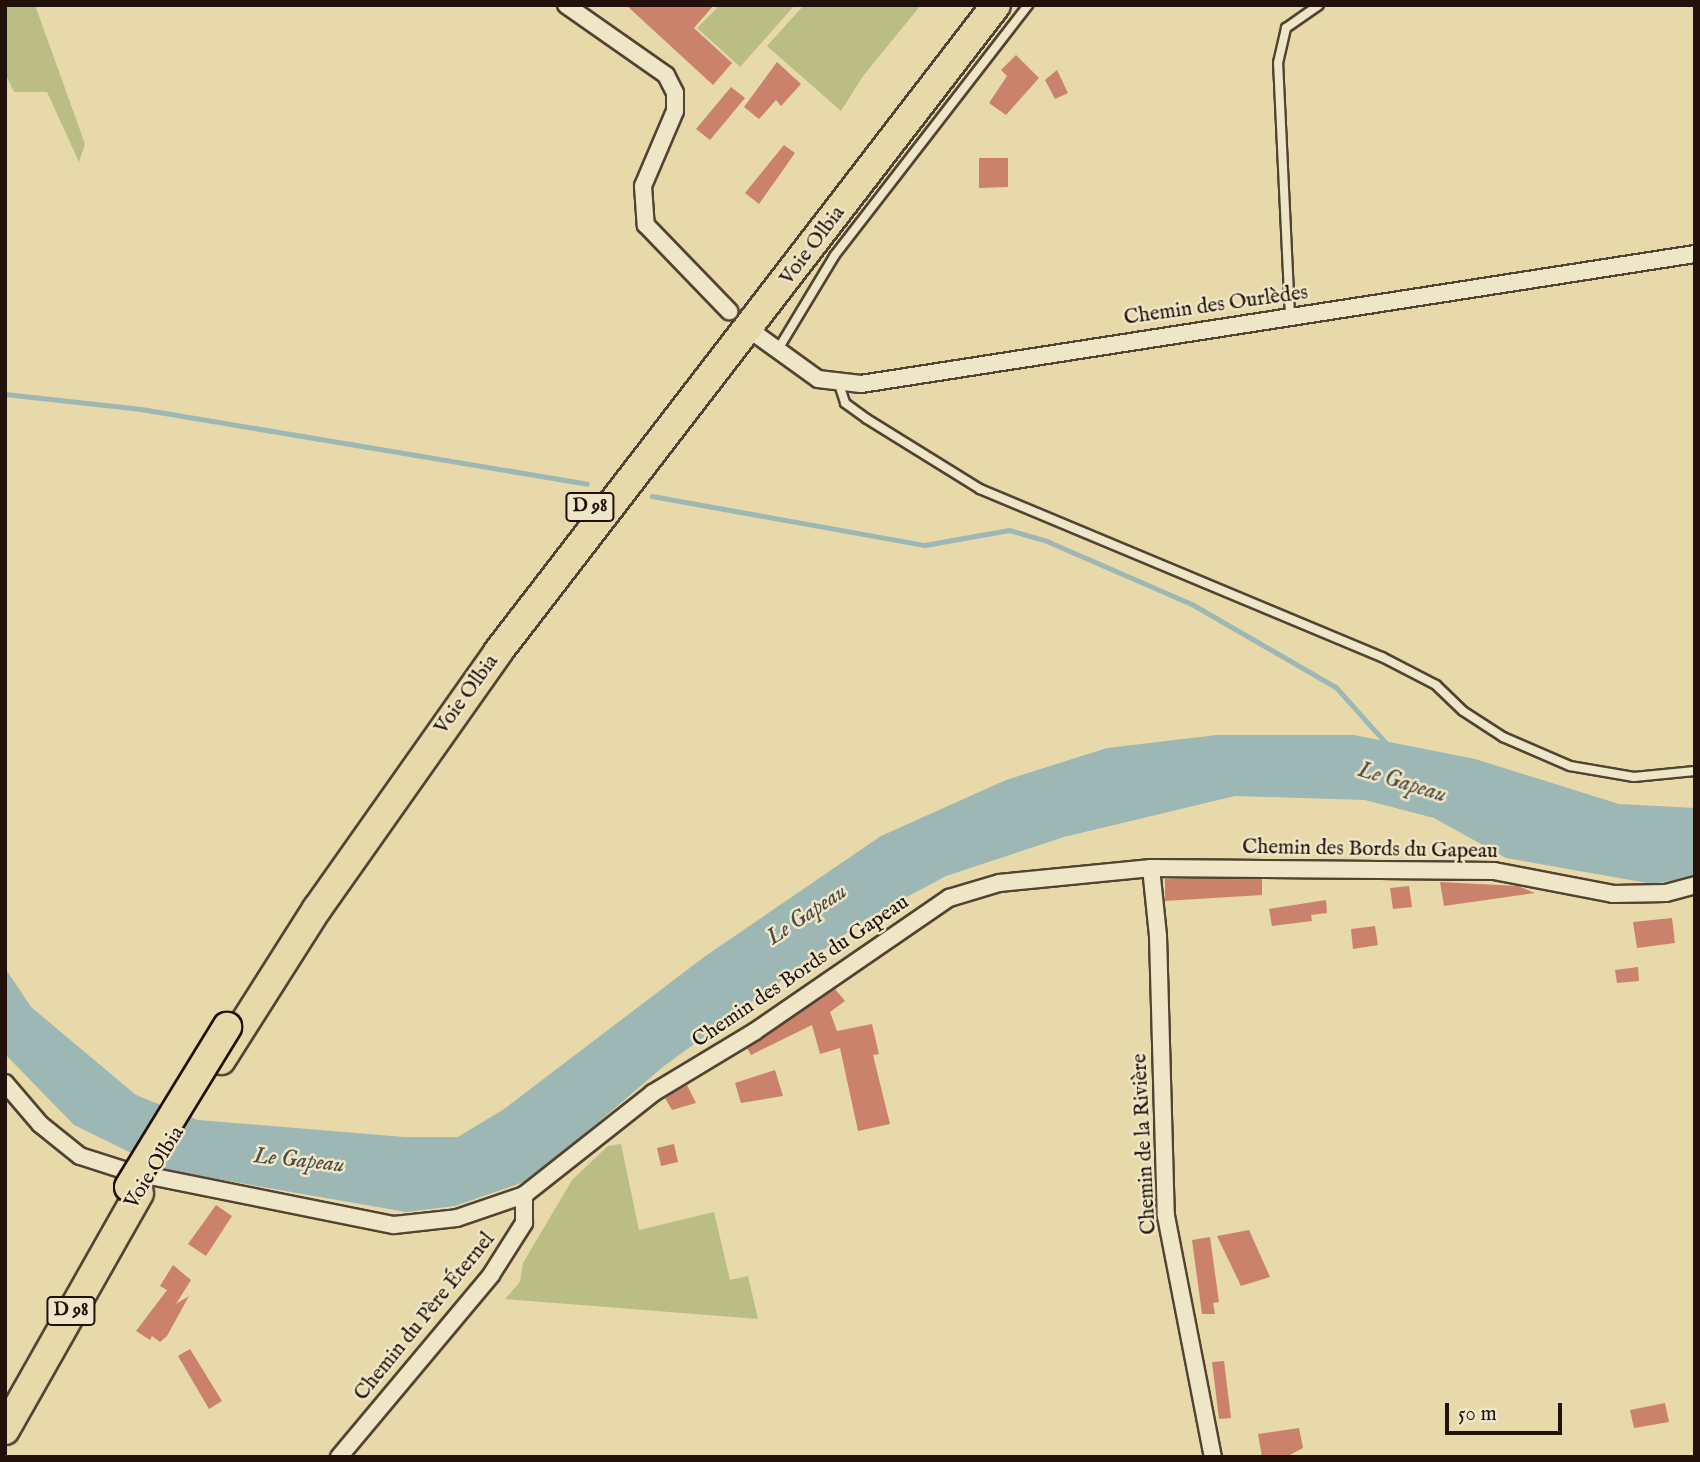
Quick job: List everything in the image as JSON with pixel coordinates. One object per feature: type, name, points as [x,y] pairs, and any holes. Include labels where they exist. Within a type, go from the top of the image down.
[{"type":"highway","name":"Voie Olbia","points":[[5,1402],[232,1030],[381,795],[491,640],[979,5]]},
{"type":"highway","name":"Voie Olbia","points":[[232,1030],[498,652],[996,5]]},
{"type":"highway","name":"Voie Olbia","points":[[5,1430],[134,1190]]},
{"type":"street","points":[[566,5],[666,75],[675,93],[675,111],[643,186],[646,225],[729,311]]},
{"type":"street","name":"Chemin des Ourlèdes","points":[[757,335],[818,379],[839,384],[861,384],[1695,254]]},
{"type":"street","name":"Chemin des Bords du Gapeau","points":[[5,1083],[40,1124],[80,1156],[158,1179],[394,1225],[457,1219],[524,1195],[653,1093],[754,1032],[948,898],[999,883],[1151,868],[1494,871],[1613,894],[1666,893],[1695,885]]},
{"type":"street","name":"Chemin de la Rivière","points":[[1151,868],[1158,936],[1166,1216],[1213,1457]]},
{"type":"street","name":"Chemin du Père Éternel","points":[[339,1457],[491,1275],[524,1223],[524,1195]]},
{"type":"lane","points":[[777,351],[835,255],[1028,5]]},
{"type":"lane","points":[[1290,316],[1278,63],[1286,29],[1319,5]]},
{"type":"lane","points":[[839,384],[845,403],[979,489],[1382,657],[1436,685],[1463,711],[1503,737],[1570,766],[1634,777],[1695,771]]},
{"type":"green space","points":[[5,5],[35,5],[85,144],[79,162],[47,92],[14,92],[5,73]]},
{"type":"green space","points":[[715,5],[795,5],[740,67],[697,28],[717,8]]},
{"type":"green space","points":[[804,5],[921,5],[863,76],[841,111],[767,46]]},
{"type":"green space","points":[[621,1144],[639,1230],[714,1212],[730,1280],[748,1276],[758,1319],[505,1299],[520,1282],[523,1263],[572,1180],[608,1146]]},
{"type":"water","name":"Le Gapeau","points":[[1217,735],[1354,735],[1475,759],[1619,804],[1695,808],[1695,876],[1653,884],[1506,858],[1434,818],[1365,800],[1235,796],[1064,837],[946,876],[866,919],[664,1066],[532,1179],[455,1206],[406,1212],[166,1170],[74,1125],[5,1054],[5,968],[31,1007],[136,1095],[198,1120],[404,1137],[458,1137],[504,1109],[704,957],[881,836],[1006,780],[1107,748]]},
{"type":"building","points":[[626,5],[714,5],[694,28],[732,63],[713,85]]},
{"type":"building","points":[[1016,55],[1039,78],[1006,115],[989,103],[1007,76],[1001,70]]},
{"type":"building","points":[[777,62],[801,84],[781,106],[776,100],[759,119],[744,107]]},
{"type":"building","points":[[1057,70],[1068,93],[1055,99],[1045,80]]},
{"type":"building","points":[[731,87],[745,98],[710,140],[696,129]]},
{"type":"building","points":[[784,145],[795,153],[759,204],[745,193]]},
{"type":"building","points":[[979,158],[1008,158],[1008,187],[979,188]]},
{"type":"building","points":[[1165,879],[1262,879],[1262,895],[1165,901]]},
{"type":"building","points":[[1440,882],[1518,886],[1535,893],[1444,906]]},
{"type":"building","points":[[1409,886],[1412,907],[1393,909],[1390,888]]},
{"type":"building","points":[[1326,900],[1327,913],[1311,915],[1312,921],[1272,926],[1269,909]]},
{"type":"building","points":[[1672,918],[1675,943],[1637,948],[1633,922]]},
{"type":"building","points":[[1375,926],[1378,945],[1353,949],[1351,929]]},
{"type":"building","points":[[1638,967],[1639,981],[1617,983],[1615,970]]},
{"type":"building","points":[[835,989],[845,1001],[830,1012],[837,1031],[872,1024],[879,1054],[873,1055],[890,1124],[858,1131],[840,1048],[820,1054],[812,1025],[751,1055],[747,1048]]},
{"type":"building","points":[[775,1070],[783,1096],[741,1103],[735,1083]]},
{"type":"building","points":[[687,1085],[696,1103],[672,1110],[665,1098]]},
{"type":"building","points":[[674,1144],[678,1162],[661,1166],[657,1148]]},
{"type":"building","points":[[216,1205],[232,1216],[206,1256],[188,1244]]},
{"type":"building","points":[[1249,1230],[1270,1277],[1241,1286],[1217,1236]]},
{"type":"building","points":[[1210,1237],[1219,1302],[1213,1303],[1215,1314],[1202,1314],[1192,1240]]},
{"type":"building","points":[[173,1265],[191,1280],[176,1304],[189,1296],[167,1336],[160,1342],[152,1336],[150,1340],[136,1331],[167,1290],[160,1286]]},
{"type":"building","points":[[190,1349],[222,1401],[209,1409],[178,1356]]},
{"type":"building","points":[[1224,1361],[1231,1418],[1219,1419],[1212,1362]]},
{"type":"building","points":[[1665,1403],[1669,1422],[1634,1428],[1630,1410]]},
{"type":"building","points":[[1299,1428],[1303,1448],[1286,1457],[1262,1457],[1258,1434]]},
{"type":"waterway","points":[[5,394],[141,409],[587,484]]},
{"type":"waterway","points":[[652,496],[925,545],[1009,530],[1047,541],[1192,604],[1336,687],[1388,745]]}]
